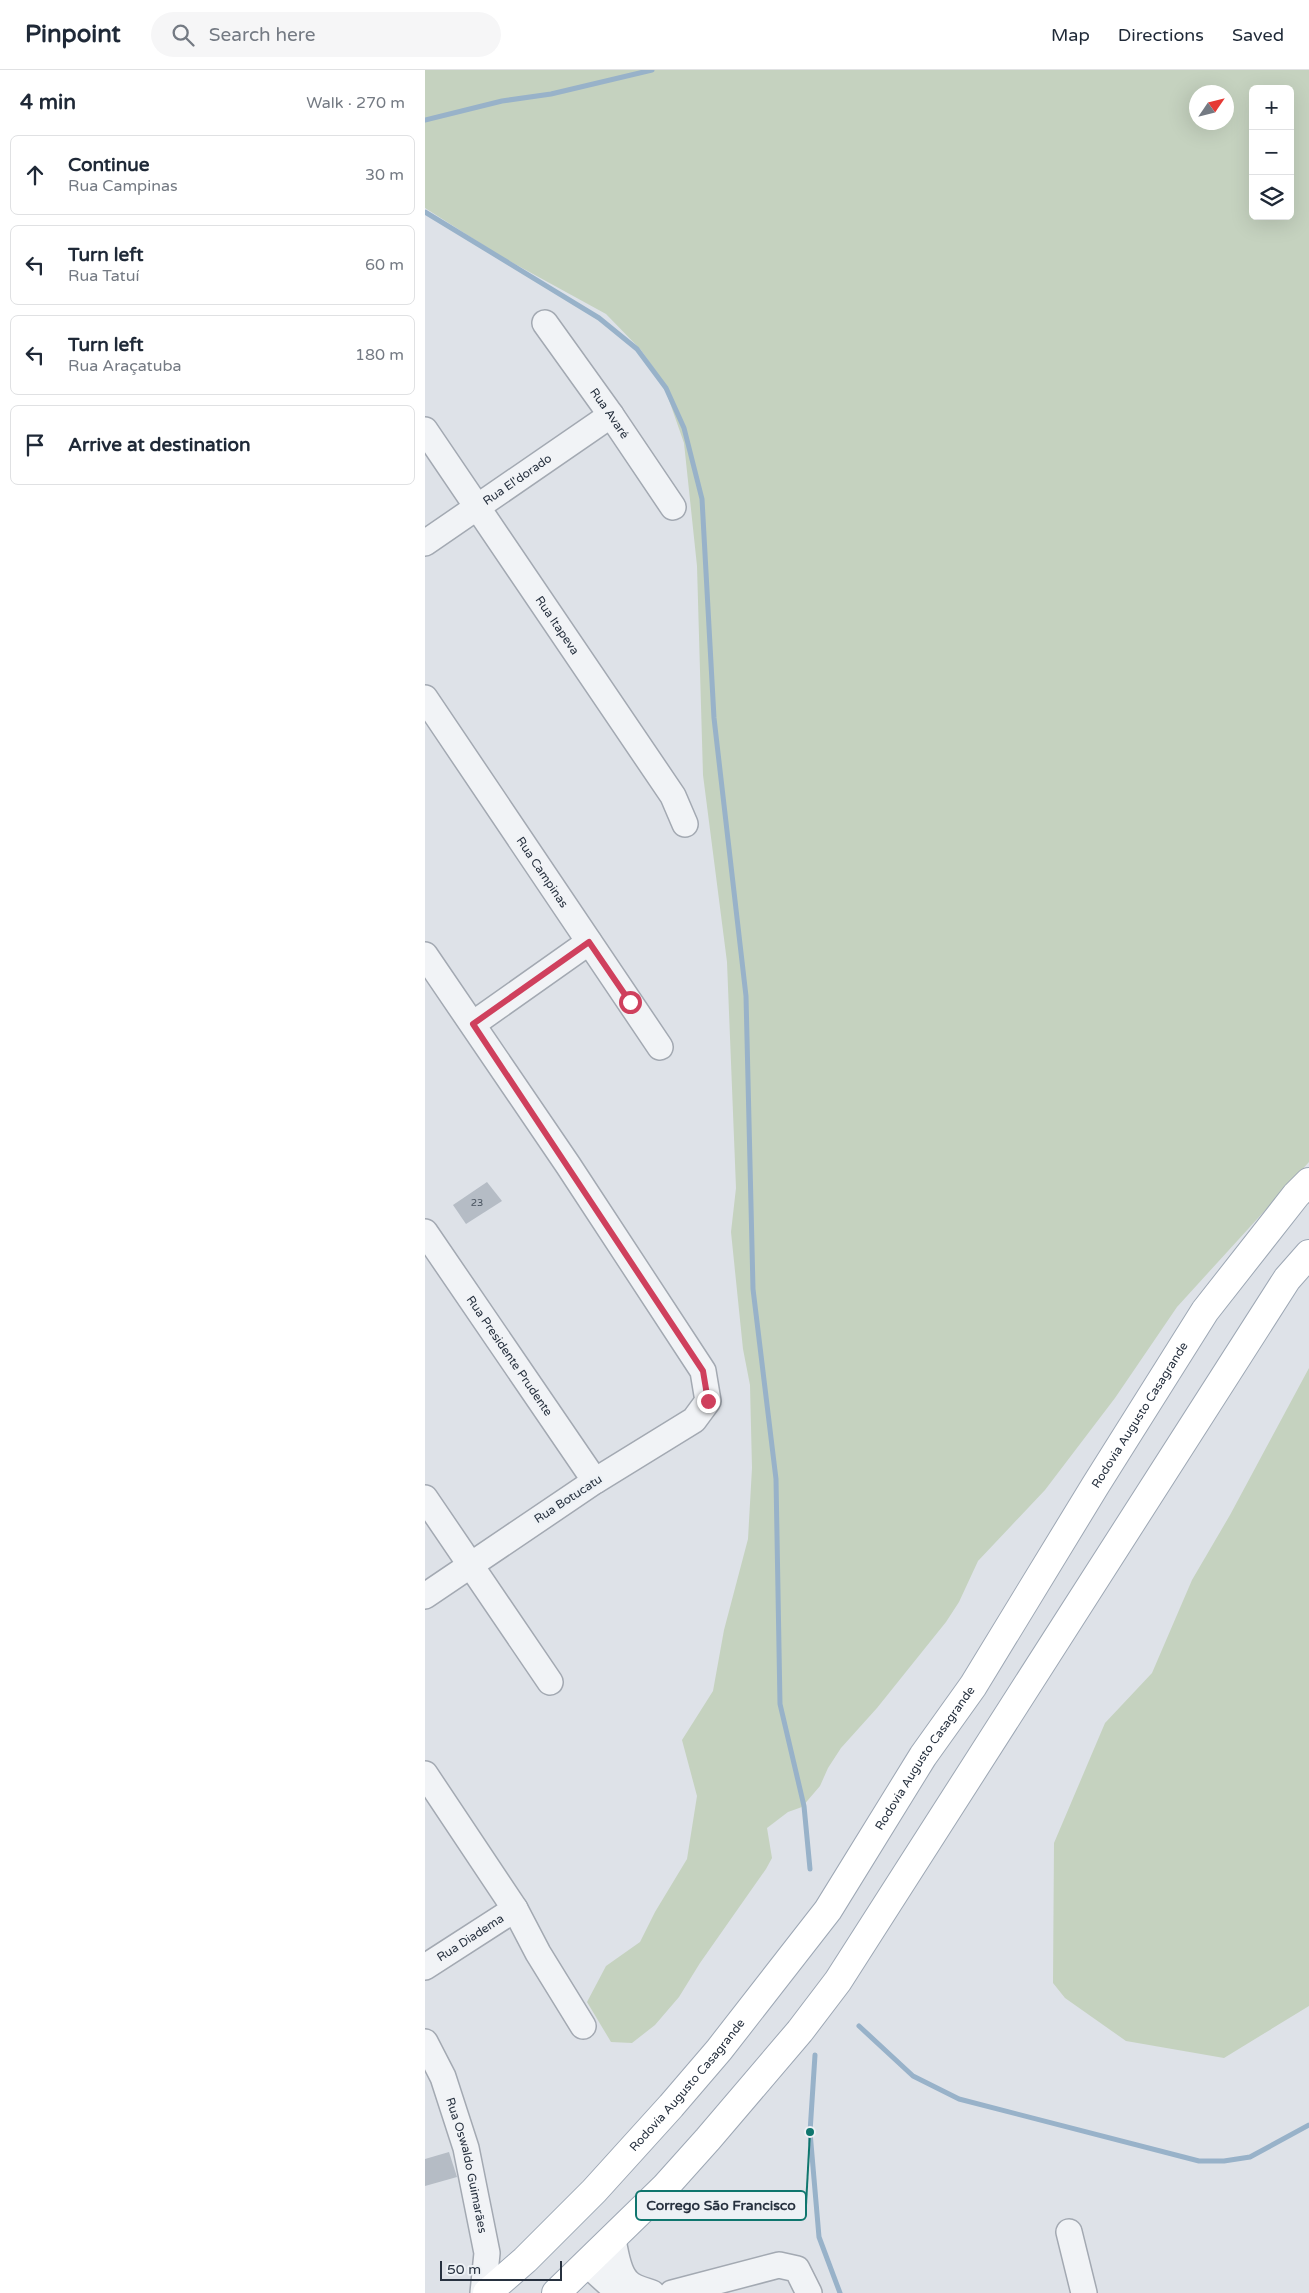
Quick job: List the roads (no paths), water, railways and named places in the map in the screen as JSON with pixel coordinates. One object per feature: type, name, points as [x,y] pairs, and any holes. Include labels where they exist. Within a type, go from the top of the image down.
[{"type":"main road","name":"Rodovia Augusto Casagrande","points":[[487,2293],[525,2260],[594,2191],[671,2106],[719,2050],[828,1910],[923,1756],[973,1686],[1205,1311],[1296,1195],[1309,1182]]},
{"type":"main road","points":[[556,2293],[665,2187],[800,2031],[838,1981],[1287,1279],[1309,1254]]},
{"type":"street","name":"Rua Avaré","points":[[545,323],[673,506]]},
{"type":"street","name":"Rua El'dorado","points":[[425,543],[611,415]]},
{"type":"street","name":"Rua Itapeva","points":[[425,430],[673,796],[685,824]]},
{"type":"street","name":"Rua Campinas","points":[[425,698],[661,1047]]},
{"type":"street","points":[[425,955],[473,1024],[589,942]]},
{"type":"street","name":"Rua Botucatu","points":[[425,1596],[595,1481],[694,1420],[708,1401],[703,1371],[473,1024]]},
{"type":"street","name":"Rua Presidente Prudente","points":[[425,1232],[595,1481]]},
{"type":"street","points":[[425,1498],[469,1565],[551,1682]]},
{"type":"street","points":[[425,1774],[515,1909],[538,1953],[583,2026]]},
{"type":"street","name":"Rua Diadema","points":[[425,1967],[515,1909]]},
{"type":"street","name":"Rua Oswaldo Guimarães","points":[[425,2042],[443,2077],[466,2148],[487,2254],[483,2293]]},
{"type":"street","points":[[1069,2232],[1084,2293]]},
{"type":"street","points":[[613,2239],[619,2290]]},
{"type":"street","points":[[587,2264],[619,2290],[635,2287],[653,2293]]},
{"type":"street","points":[[672,2293],[779,2265],[797,2270],[809,2293]]},
{"type":"waterway","points":[[425,120],[502,101],[551,94],[652,70]]},
{"type":"waterway","points":[[425,212],[599,318],[637,349],[666,388],[684,428],[702,499],[714,718],[746,996],[753,1289],[776,1479],[780,1704],[804,1806],[810,1869]]},
{"type":"waterway","points":[[859,2026],[913,2076],[959,2099],[1199,2161],[1224,2161],[1250,2157],[1309,2125]]},
{"type":"waterway","points":[[815,2055],[810,2132],[819,2237],[840,2293]]},
{"type":"place","name":"Corrego São Francisco","points":[[810,2132]]}]
